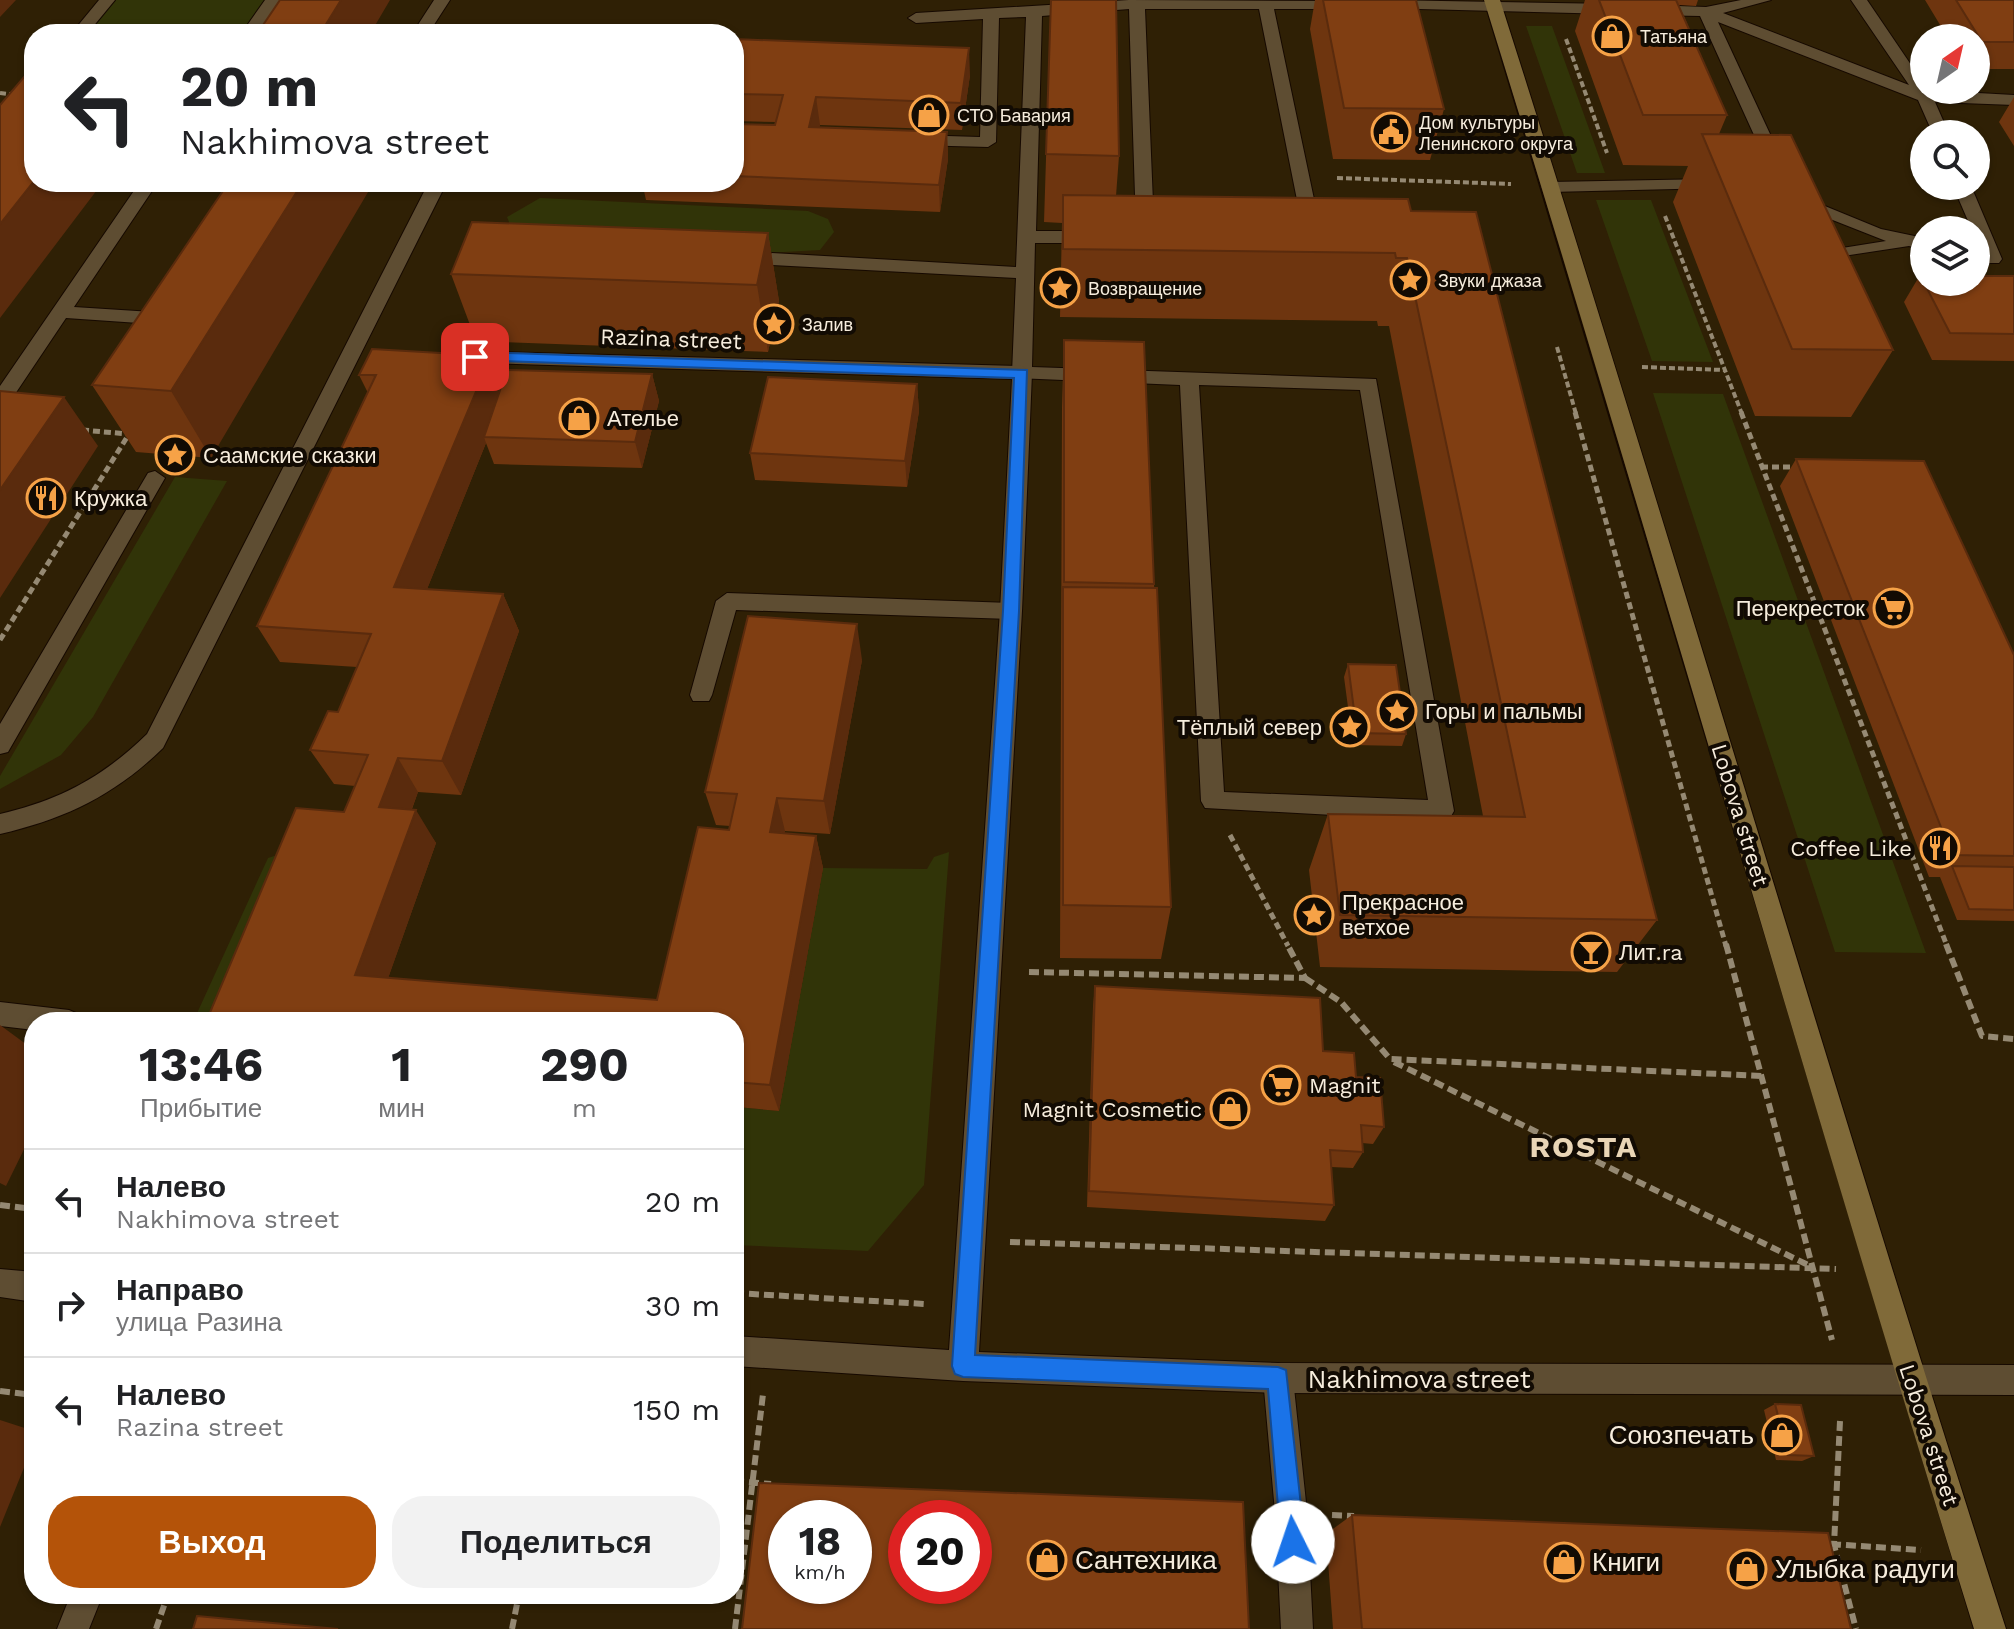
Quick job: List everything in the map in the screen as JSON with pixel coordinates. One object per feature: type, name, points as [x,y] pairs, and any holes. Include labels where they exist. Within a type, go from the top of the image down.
[{"type":"street","points":[[87,24],[107,0]]},
{"type":"street","points":[[256,24],[273,0]]},
{"type":"street","points":[[426,24],[442,0]]},
{"type":"street","points":[[1706,12],[1736,2],[1763,0]]},
{"type":"street","points":[[1859,0],[1910,75]]},
{"type":"street","points":[[916,18],[1137,4],[1266,2],[1365,5],[1493,3],[1554,8],[1706,12],[1910,91]]},
{"type":"street","points":[[1266,2],[1310,223],[1288,232]]},
{"type":"street","name":"Lobova street","points":[[1493,3],[1607,365],[1912,1382],[1990,1629]]},
{"type":"street","points":[[1027,237],[1138,237],[1137,4]]},
{"type":"street","points":[[963,1366],[1011,611],[1034,12]]},
{"type":"street","points":[[1706,12],[1783,188],[1876,233],[1910,241]]},
{"type":"street","points":[[895,139],[988,142],[991,14]]},
{"type":"street","points":[[1990,99],[2014,100]]},
{"type":"street","points":[[1550,187],[1727,184]]},
{"type":"street","points":[[0,401],[6,383],[62,312],[142,192]]},
{"type":"street","points":[[0,824],[43,815],[83,799],[123,775],[155,741],[359,352],[433,192]]},
{"type":"street","points":[[1823,256],[1910,244]]},
{"type":"street","points":[[1990,258],[2014,263]]},
{"type":"street","points":[[772,259],[1025,273]]},
{"type":"street","points":[[62,312],[183,320],[175,332]]},
{"type":"street","name":"Razina street","points":[[445,356],[1369,384],[1442,811],[1213,801]]},
{"type":"street","points":[[1189,379],[1213,801]]},
{"type":"street","points":[[0,745],[155,478]]},
{"type":"street","points":[[701,695],[727,601],[1011,611]]},
{"type":"street","points":[[0,1014],[24,1017]]},
{"type":"street","points":[[0,1283],[24,1286]]},
{"type":"street","name":"Nakhimova street","points":[[744,1352],[963,1366],[1278,1378],[2014,1380]]},
{"type":"street","points":[[1278,1378],[1291,1512],[1297,1629]]},
{"type":"street","points":[[73,1629],[83,1604]]},
{"type":"path","points":[[1554,8],[1619,186]]},
{"type":"path","points":[[0,93],[24,96]]},
{"type":"path","points":[[7,104],[15,95]]},
{"type":"path","points":[[1300,177],[1514,184],[1510,169]]},
{"type":"path","points":[[1653,186],[1982,1036],[2014,1039]]},
{"type":"path","points":[[1554,333],[1815,1269],[1841,1381],[1834,1545],[1856,1629]]},
{"type":"path","points":[[0,640],[129,434],[131,422]]},
{"type":"path","points":[[72,429],[129,434]]},
{"type":"path","points":[[1761,467],[1801,467]]},
{"type":"path","points":[[1213,801],[1305,978],[1341,1002],[1390,1059],[1815,1269]]},
{"type":"path","points":[[988,971],[1305,978]]},
{"type":"path","points":[[1390,1059],[1763,1076]]},
{"type":"path","points":[[0,1205],[24,1208]]},
{"type":"path","points":[[973,1241],[1878,1269]]},
{"type":"path","points":[[744,1294],[965,1307]]},
{"type":"path","points":[[744,1552],[769,1354]]},
{"type":"path","points":[[0,1391],[24,1394]]},
{"type":"path","points":[[744,1482],[784,1484]]},
{"type":"path","points":[[1291,1512],[1371,1517]]},
{"type":"path","points":[[1818,1544],[1967,1553]]},
{"type":"path","points":[[156,1629],[165,1604]]},
{"type":"path","points":[[512,1629],[517,1604]]},
{"type":"path","points":[[735,1629],[738,1604]]},
{"type":"green space","points":[[107,0],[273,0],[256,24],[87,24]]},
{"type":"green space","points":[[1526,26],[1552,26],[1605,173],[1577,173]]},
{"type":"green space","points":[[540,198],[808,211],[828,219],[834,232],[820,250],[734,255],[517,242],[507,217]]},
{"type":"green space","points":[[1596,200],[1651,200],[1713,362],[1652,361]]},
{"type":"green space","points":[[1653,393],[1723,394],[1926,953],[1835,952]]},
{"type":"green space","points":[[175,477],[227,481],[93,717],[61,755],[0,789],[0,776]]},
{"type":"green space","points":[[321,841],[252,1012],[198,1012],[268,858]]},
{"type":"green space","points":[[949,852],[924,1185],[868,1251],[744,1245],[744,1108],[779,1111],[823,868],[927,869],[934,857]]},
{"type":"building","points":[[280,0],[341,0],[326,24],[264,24]]},
{"type":"building","points":[[1051,0],[1116,0],[1119,156],[1046,154]]},
{"type":"building","points":[[1323,0],[1416,0],[1444,109],[1344,108]]},
{"type":"building","points":[[1599,0],[1676,0],[1727,115],[1643,115]]},
{"type":"building","points":[[1956,0],[2014,0],[2014,42],[1990,42],[1990,24],[1971,24]]},
{"type":"building","points":[[744,39],[969,48],[961,103],[816,97],[809,127],[947,132],[939,185],[744,176],[744,124],[775,125],[783,95],[744,94]]},
{"type":"building","points":[[24,77],[25,192],[0,224],[0,105]]},
{"type":"building","points":[[1702,134],[1791,135],[1893,350],[1792,349]]},
{"type":"building","points":[[222,192],[297,192],[171,391],[92,385]]},
{"type":"building","points":[[1063,195],[1408,199],[1411,211],[1476,212],[1657,920],[1340,915],[1328,814],[1525,817],[1407,258],[1396,258],[1395,253],[1063,249]]},
{"type":"building","points":[[472,222],[768,233],[757,285],[451,274]]},
{"type":"building","points":[[1990,276],[2014,276],[2014,334],[1950,333],[1931,296],[1990,296]]},
{"type":"building","points":[[1064,340],[1144,342],[1154,584],[1064,582]]},
{"type":"building","points":[[372,349],[491,356],[394,587],[503,594],[442,761],[398,758],[379,807],[416,810],[355,975],[657,1000],[698,827],[729,830],[737,794],[705,792],[748,616],[857,624],[824,801],[777,798],[770,832],[816,836],[770,1085],[744,1083],[744,1012],[210,1012],[296,808],[344,812],[368,755],[310,750],[328,711],[338,712],[371,634],[257,626],[376,375],[359,375]]},
{"type":"building","points":[[507,370],[652,374],[635,442],[484,437]]},
{"type":"building","points":[[768,377],[917,384],[905,461],[750,453]]},
{"type":"building","points":[[0,391],[64,397],[0,490]]},
{"type":"building","name":"Перекресток","points":[[1796,459],[1924,461],[2014,655],[2014,856],[1952,855]]},
{"type":"building","points":[[1063,587],[1157,588],[1171,907],[1063,905]]},
{"type":"building","points":[[1348,664],[1396,665],[1406,734],[1357,733]]},
{"type":"building","points":[[1952,866],[2014,867],[2014,910],[1969,909]]},
{"type":"building","name":"Magnit Cosmetic","points":[[1095,986],[1320,998],[1323,1051],[1354,1053],[1356,1077],[1380,1078],[1384,1127],[1361,1125],[1363,1152],[1330,1150],[1334,1205],[1089,1191]]},
{"type":"building","points":[[1775,1404],[1801,1405],[1814,1456],[1788,1455]]},
{"type":"building","points":[[759,1483],[1243,1502],[1249,1629],[742,1629]]},
{"type":"building","points":[[1352,1515],[1828,1533],[1851,1629],[1362,1629]]},
{"type":"building","points":[[197,1616],[338,1629],[193,1629]]},
{"type":"place","name":"Татьяна","points":[[1612,36]]},
{"type":"place","name":"СТО Бавария","points":[[929,115]]},
{"type":"place","name":"Дом культуры Ленинского округа","points":[[1391,132]]},
{"type":"place","name":"Звуки джаза","points":[[1410,280]]},
{"type":"place","name":"Возвращение","points":[[1060,288]]},
{"type":"place","name":"Залив","points":[[774,324]]},
{"type":"place","name":"Ателье","points":[[579,418]]},
{"type":"place","name":"Саамские сказки","points":[[175,455]]},
{"type":"place","name":"Кружка","points":[[46,498]]},
{"type":"place","name":"Перекресток","points":[[1893,608]]},
{"type":"place","name":"Горы и пальмы","points":[[1397,711]]},
{"type":"place","name":"Тёплый север","points":[[1350,727]]},
{"type":"place","name":"Coffee Like","points":[[1940,848]]},
{"type":"place","name":"Прекрасное ветхое","points":[[1314,915]]},
{"type":"place","name":"Лит.ra","points":[[1591,952]]},
{"type":"place","name":"Magnit","points":[[1281,1085]]},
{"type":"place","name":"Magnit Cosmetic","points":[[1230,1109]]},
{"type":"place","name":"Союзпечать","points":[[1782,1435]]},
{"type":"place","name":"Сантехника","points":[[1047,1560]]},
{"type":"place","name":"Книги","points":[[1564,1562]]},
{"type":"place","name":"Улыбка радуги","points":[[1747,1569]]},
{"type":"district","name":"ROSTA","points":[[1584,1146]]},
{"type":"route","points":[[475,357],[1022,373],[1011,611],[963,1366],[1278,1378],[1293,1542]]}]
